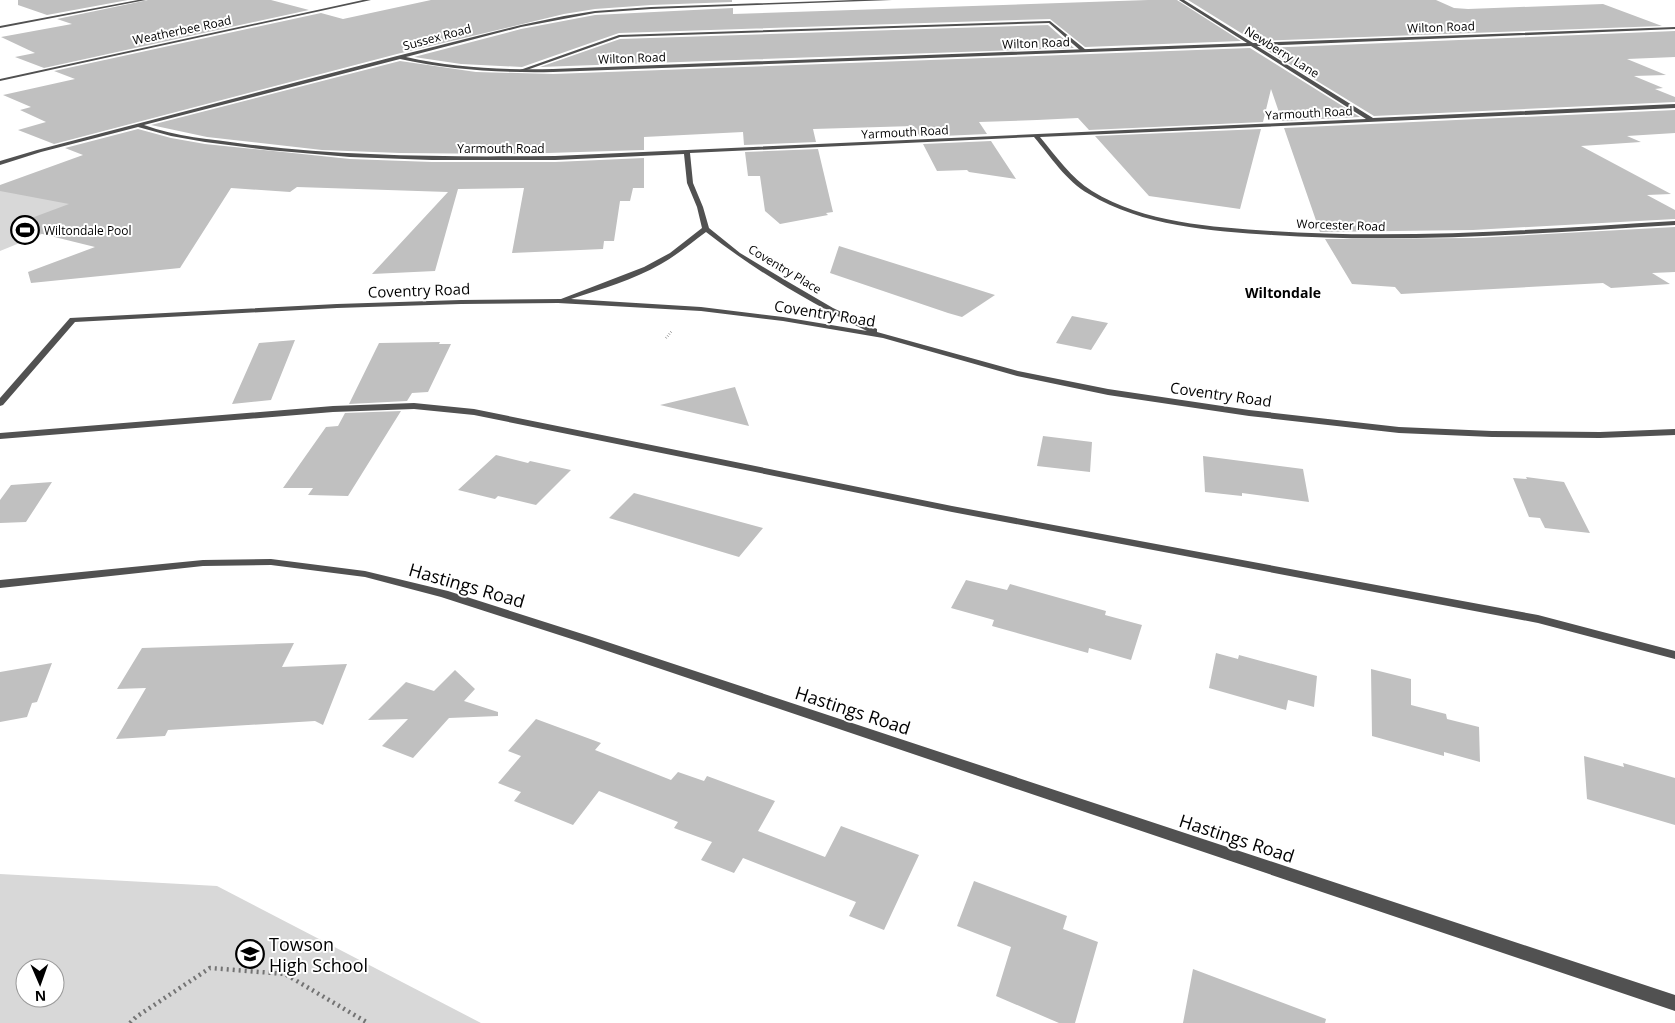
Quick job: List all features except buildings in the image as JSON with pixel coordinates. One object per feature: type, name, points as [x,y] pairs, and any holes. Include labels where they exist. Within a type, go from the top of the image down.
[{"type":"street","points":[[0,27],[144,0]]},
{"type":"street","name":"Weatherbee Road","points":[[0,80],[369,0]]},
{"type":"street","points":[[676,0],[677,7]]},
{"type":"street","name":"Sussex Road","points":[[0,163],[138,125],[521,26],[595,12],[677,7],[890,0]]},
{"type":"street","name":"Newberry Lane","points":[[1181,0],[1372,120]]},
{"type":"street","points":[[522,70],[619,36],[1050,22],[1084,51]]},
{"type":"street","name":"Wilton Road","points":[[400,57],[450,66],[522,70],[603,70],[1675,28]]},
{"type":"street","name":"Yarmouth Road","points":[[138,125],[151,130],[260,148],[380,156],[525,158],[1675,106]]},
{"type":"street","name":"Worcester Road","points":[[1036,136],[1067,173],[1092,193],[1133,210],[1200,226],[1305,236],[1388,238],[1675,223]]},
{"type":"street","points":[[558,301],[615,282],[644,269],[671,255],[706,229],[700,207],[690,183],[687,152]]},
{"type":"street","name":"Coventry Place","points":[[706,229],[738,254],[782,282],[830,310],[884,336]]},
{"type":"street","name":"Coventry Road","points":[[0,403],[73,320],[338,306],[558,301],[702,309],[783,319],[884,336],[1017,373],[1108,392],[1249,413],[1399,430],[1492,434],[1600,435],[1675,432]]},
{"type":"street","points":[[0,436],[333,409],[414,406],[474,412],[952,509],[1538,619],[1675,655]]},
{"type":"street","name":"Hastings Road","points":[[0,584],[203,564],[271,562],[365,574],[444,594],[588,640],[1675,1004]]},
{"type":"path","points":[[130,1023],[136,1017],[210,968],[285,974],[368,1023]]},
{"type":"shaded area","name":"Wiltondale Pool","points":[[0,189],[101,210],[0,251]]},
{"type":"shaded area","points":[[0,874],[217,886],[481,1023],[0,1023]]},
{"type":"place","name":"Wiltondale Pool","points":[[25,230]]},
{"type":"place","name":"Towson High School","points":[[250,954]]},
{"type":"district","name":"Wiltondale","points":[[1283,292]]}]
